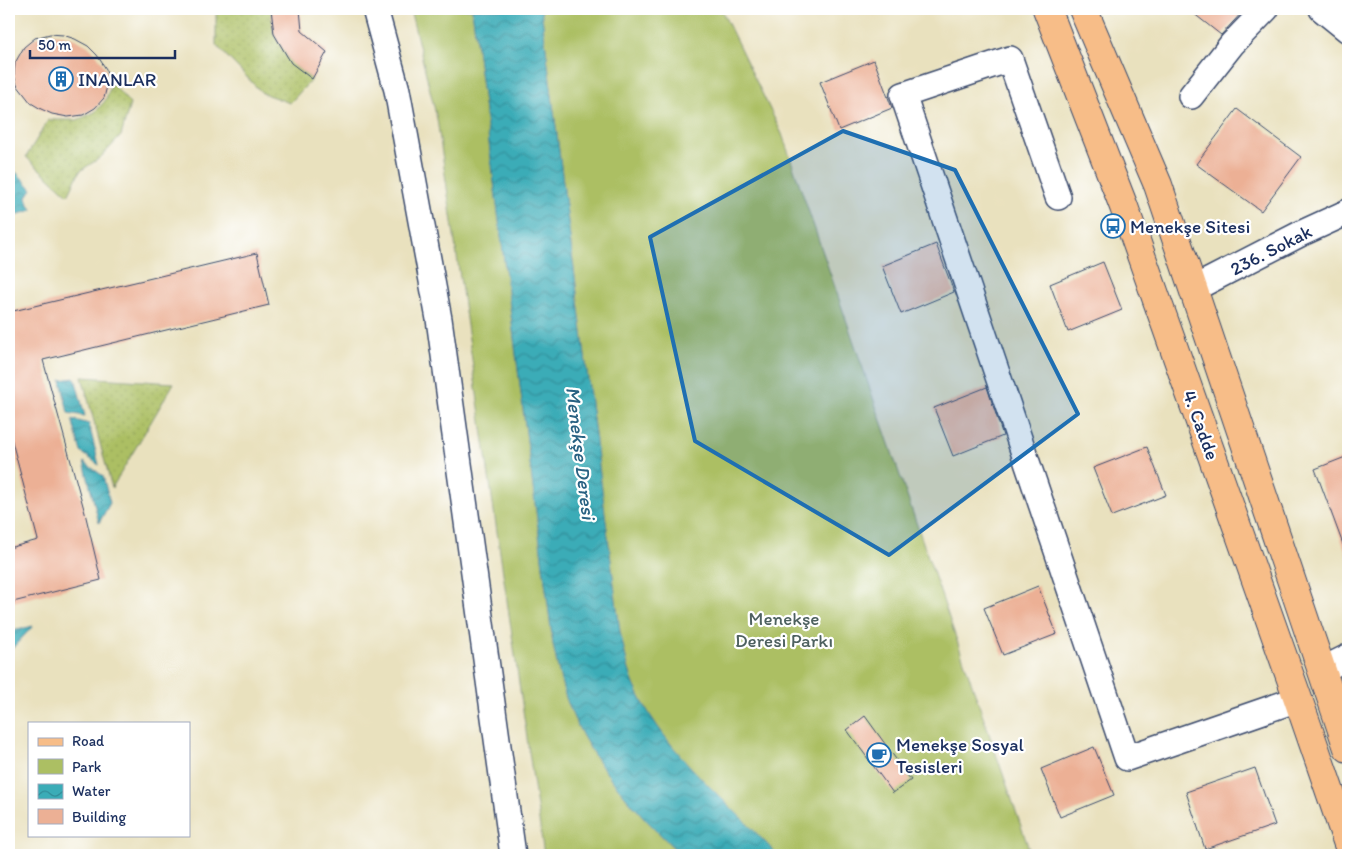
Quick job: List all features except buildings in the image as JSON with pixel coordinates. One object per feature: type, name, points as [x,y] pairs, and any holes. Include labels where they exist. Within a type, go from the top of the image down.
[{"type":"main road","name":"4. Cadde","points":[[1047,9],[1124,207],[1298,698],[1344,844]]},
{"type":"main road","name":"4. Cadde","points":[[1083,9],[1158,185],[1348,748]]},
{"type":"street","points":[[375,9],[397,90],[439,320],[514,855]]},
{"type":"street","points":[[1191,96],[1232,44],[1266,9]]},
{"type":"street","points":[[1322,9],[1348,30]]},
{"type":"street","points":[[1058,197],[1010,59],[903,95],[1127,758],[1298,698]]},
{"type":"street","name":"236. Sokak","points":[[1193,289],[1300,234],[1348,212]]},
{"type":"street","points":[[1322,670],[1348,657]]},
{"type":"highlighted area","points":[[843,131],[955,170],[1078,414],[889,555],[695,441],[650,237]]},
{"type":"green space","points":[[218,9],[271,9],[274,34],[291,63],[312,79],[290,103],[262,93],[216,45],[216,15]]},
{"type":"green space","points":[[410,9],[472,9],[553,644],[567,700],[584,737],[607,774],[635,808],[681,855],[544,855],[437,119]]},
{"type":"green space","name":"Menekşe Deresi Parkı","points":[[541,9],[721,9],[782,134],[1031,855],[777,855],[719,799],[681,757],[649,714],[631,677],[620,632]]},
{"type":"green space","points":[[112,83],[130,104],[121,136],[100,158],[80,171],[68,195],[26,157],[48,120],[77,120],[95,112],[105,101]]},
{"type":"green space","points":[[82,377],[174,383],[112,488]]},
{"type":"water","name":"Menekşe Deresi","points":[[472,9],[541,9],[620,632],[631,677],[650,715],[665,737],[701,778],[777,855],[681,855],[635,808],[607,774],[584,737],[567,700],[553,644]]},
{"type":"water","points":[[16,172],[32,189],[26,198],[32,210],[9,217],[9,177]]},
{"type":"water","points":[[75,378],[85,416],[68,413],[61,380]]},
{"type":"water","points":[[72,419],[89,424],[99,465],[81,452]]},
{"type":"water","points":[[84,462],[103,476],[110,503],[99,523]]},
{"type":"water","points":[[33,626],[11,650],[9,650],[9,632]]},
{"type":"place","name":"INANLAR","points":[[61,79]]},
{"type":"place","name":"Menekşe Sitesi","points":[[1113,226]]},
{"type":"place","name":"Menekşe Sosyal Tesisleri","points":[[879,755]]}]
